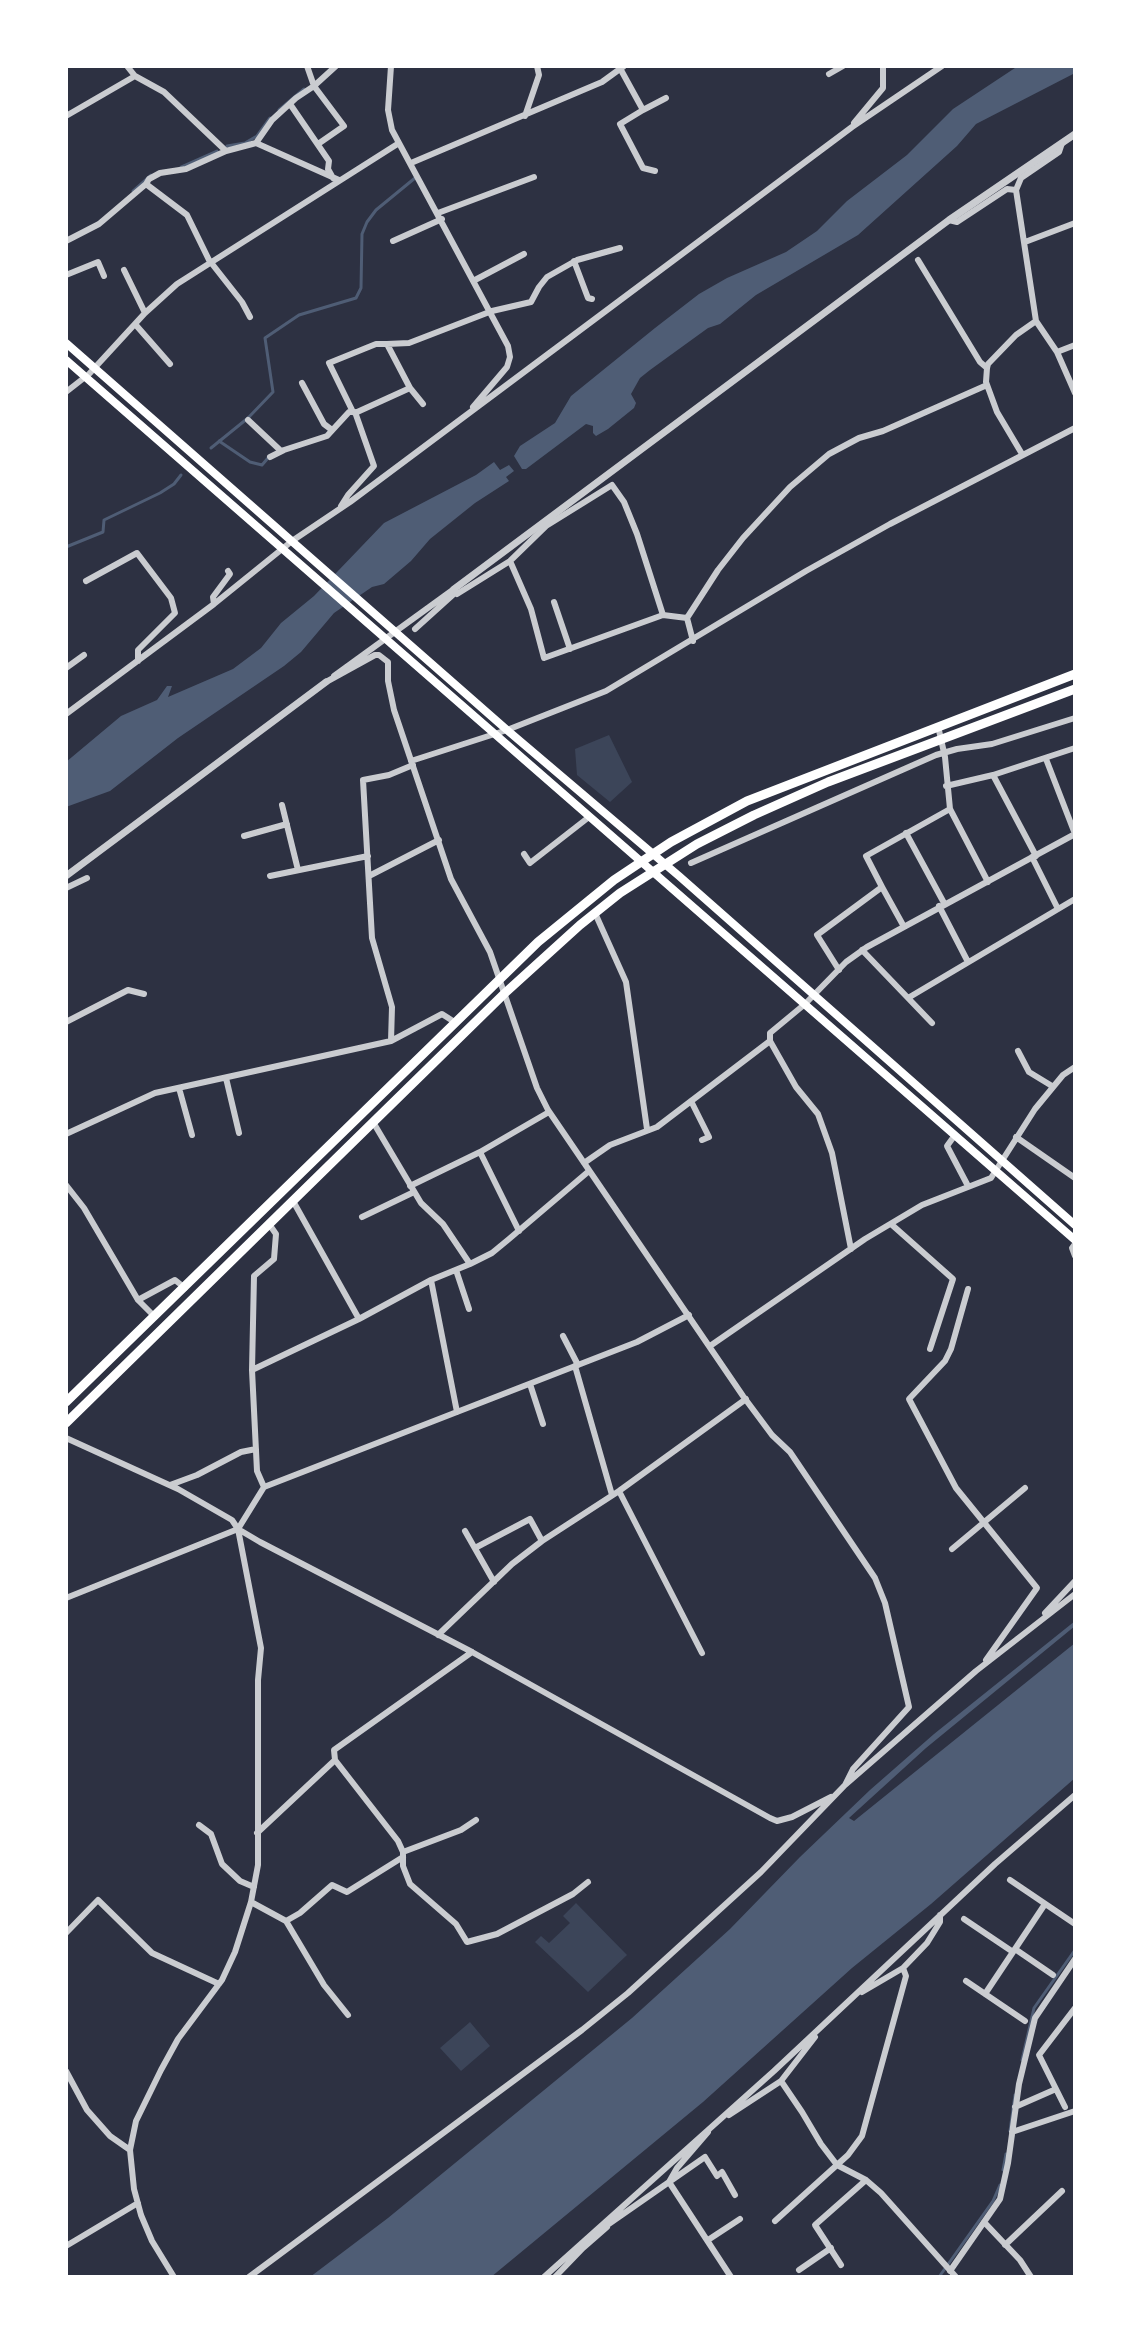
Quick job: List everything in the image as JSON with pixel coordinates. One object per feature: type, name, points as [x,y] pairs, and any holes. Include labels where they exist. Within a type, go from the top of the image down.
[{"type":"main road","points":[[66,343],[1075,1225]]},
{"type":"main road","points":[[66,360],[1075,1242]]},
{"type":"main road","points":[[66,1402],[501,978],[570,915],[641,862],[747,801],[1075,674]]},
{"type":"main road","points":[[66,1423],[505,993],[595,913],[665,864],[728,827],[828,782],[1075,689]]},
{"type":"street","points":[[127,66],[134,75],[164,92],[226,151]]},
{"type":"street","points":[[66,116],[134,75],[140,66]]},
{"type":"street","points":[[307,66],[314,86],[344,126],[318,144]]},
{"type":"street","points":[[256,143],[272,120],[336,66]]},
{"type":"street","points":[[391,66],[388,110],[392,130],[492,311],[508,346],[510,357],[507,367],[472,410]]},
{"type":"street","points":[[525,116],[539,75],[537,66]]},
{"type":"street","points":[[829,74],[843,66]]},
{"type":"street","points":[[852,127],[883,88],[883,66]]},
{"type":"street","points":[[66,714],[214,604],[282,549],[295,545],[852,127],[942,66]]},
{"type":"street","points":[[411,163],[602,82],[622,68],[643,110]]},
{"type":"street","points":[[655,171],[643,168],[620,124],[666,98]]},
{"type":"street","points":[[290,104],[329,161],[328,169],[336,179]]},
{"type":"street","points":[[415,629],[456,591],[949,220],[1075,134]]},
{"type":"street","points":[[66,241],[99,224],[149,179],[160,173],[186,169],[226,151],[256,143],[336,179]]},
{"type":"street","points":[[66,392],[85,377],[177,284],[336,179],[399,143]]},
{"type":"street","points":[[1063,143],[1059,152],[1021,178],[1016,190],[1036,321],[1057,352],[1075,393]]},
{"type":"street","points":[[393,241],[440,216],[534,177]]},
{"type":"street","points":[[146,184],[187,215],[212,261],[250,317]]},
{"type":"street","points":[[949,220],[957,222],[1007,189],[1016,190]]},
{"type":"street","points":[[1025,242],[1075,223]]},
{"type":"street","points":[[340,509],[348,495],[374,466],[354,412],[329,363],[376,344],[409,343],[492,311],[531,302],[547,277],[574,261],[620,248]]},
{"type":"street","points":[[475,280],[524,254]]},
{"type":"street","points":[[918,260],[980,362],[987,368]]},
{"type":"street","points":[[574,261],[588,298],[592,299]]},
{"type":"street","points":[[66,275],[98,262],[104,276]]},
{"type":"street","points":[[124,270],[145,313]]},
{"type":"street","points":[[1022,454],[997,412],[987,385],[987,368],[1016,335],[1036,321]]},
{"type":"street","points":[[135,324],[170,364]]},
{"type":"street","points":[[387,344],[410,388],[423,404]]},
{"type":"street","points":[[1057,352],[1075,345]]},
{"type":"street","points":[[302,383],[324,424],[332,430]]},
{"type":"street","points":[[693,641],[687,618],[743,538],[790,487],[829,454],[859,438],[883,431],[987,385]]},
{"type":"street","points":[[270,457],[327,436],[349,412],[410,388]]},
{"type":"street","points":[[248,420],[281,451]]},
{"type":"street","points":[[391,1041],[392,1007],[372,938],[363,780],[389,775],[412,763],[606,691],[818,564],[1075,428]]},
{"type":"street","points":[[66,876],[393,629],[510,561],[546,526],[612,485],[624,502],[637,534],[663,615]]},
{"type":"street","points":[[86,581],[137,553],[171,598],[175,613],[138,650],[138,661]]},
{"type":"street","points":[[510,561],[531,609],[544,658],[663,615],[687,618]]},
{"type":"street","points":[[214,604],[213,597],[230,574],[228,571]]},
{"type":"street","points":[[554,602],[570,649]]},
{"type":"street","points":[[326,682],[381,654],[390,666],[388,681],[394,710],[451,879],[501,978],[537,1088],[549,1112],[746,1399],[772,1435],[790,1452],[866,1561],[885,1603],[909,1707],[853,1769],[845,1785]]},
{"type":"street","points":[[68,663],[84,655]]},
{"type":"street","points":[[691,863],[944,753],[992,744],[1075,718]]},
{"type":"street","points":[[938,726],[950,809],[988,882]]},
{"type":"street","points":[[946,786],[993,775],[1075,748]]},
{"type":"street","points":[[851,1249],[832,1153],[818,1114],[796,1087],[770,1041],[770,1033],[862,950],[1075,834],[1046,759]]},
{"type":"street","points":[[993,775],[1058,909]]},
{"type":"street","points":[[282,805],[298,870]]},
{"type":"street","points":[[903,925],[866,856],[950,809]]},
{"type":"street","points":[[524,854],[530,863],[589,817]]},
{"type":"street","points":[[244,836],[287,824]]},
{"type":"street","points":[[906,833],[968,962]]},
{"type":"street","points":[[369,876],[439,840]]},
{"type":"street","points":[[270,876],[368,856]]},
{"type":"street","points":[[66,888],[87,878]]},
{"type":"street","points":[[839,970],[817,935],[882,887]]},
{"type":"street","points":[[908,998],[1075,899]]},
{"type":"street","points":[[595,913],[626,982],[647,1129]]},
{"type":"street","points":[[862,950],[932,1023]]},
{"type":"street","points":[[66,1022],[128,990],[144,994]]},
{"type":"street","points":[[66,1134],[155,1093],[391,1041],[442,1014],[456,1023]]},
{"type":"street","points":[[584,1163],[610,1145],[657,1127],[770,1041]]},
{"type":"street","points":[[1018,1051],[1029,1072],[1052,1086]]},
{"type":"street","points":[[710,1346],[851,1249],[922,1205],[991,1178],[1052,1086],[1075,1067]]},
{"type":"street","points":[[226,1078],[239,1133]]},
{"type":"street","points":[[179,1088],[192,1135]]},
{"type":"street","points":[[691,1101],[709,1137],[702,1140]]},
{"type":"street","points":[[362,1217],[549,1112]]},
{"type":"street","points":[[373,1122],[421,1203],[443,1224],[470,1264]]},
{"type":"street","points":[[955,1135],[947,1146],[968,1186]]},
{"type":"street","points":[[1016,1137],[1075,1178]]},
{"type":"street","points":[[480,1152],[519,1231]]},
{"type":"street","points":[[252,1370],[359,1319],[431,1280],[492,1253],[589,1171]]},
{"type":"street","points":[[66,1185],[84,1208],[138,1300],[155,1317]]},
{"type":"street","points":[[293,1201],[359,1319]]},
{"type":"street","points":[[264,1487],[257,1471],[252,1370],[254,1276],[274,1259],[276,1234],[269,1224]]},
{"type":"street","points":[[891,1224],[953,1279],[930,1349]]},
{"type":"street","points":[[1075,1242],[1072,1248],[1075,1256]]},
{"type":"street","points":[[456,1270],[469,1309]]},
{"type":"street","points":[[138,1300],[175,1280],[185,1288]]},
{"type":"street","points":[[431,1280],[457,1412]]},
{"type":"street","points":[[968,1289],[945,1361],[909,1399],[956,1488],[1037,1588],[981,1666]]},
{"type":"street","points":[[66,1598],[238,1529],[264,1487],[576,1366],[660,1332],[689,1315]]},
{"type":"street","points":[[563,1336],[576,1366],[616,1493],[702,1653]]},
{"type":"street","points":[[530,1384],[543,1424]]},
{"type":"street","points":[[438,1635],[542,1541],[616,1493],[746,1399]]},
{"type":"street","points":[[66,1438],[170,1485],[232,1520],[238,1529],[261,1648],[258,1680],[258,1865],[251,1902],[235,1952],[219,1984],[178,2039],[161,2070],[136,2121],[130,2150],[138,2203],[152,2241],[174,2277]]},
{"type":"street","points":[[170,1485],[241,1452],[256,1449]]},
{"type":"street","points":[[952,1549],[1025,1488]]},
{"type":"street","points":[[475,1548],[530,1519],[542,1541]]},
{"type":"street","points":[[238,1529],[472,1652],[777,1821],[792,1817],[835,1794]]},
{"type":"street","points":[[465,1531],[494,1582]]},
{"type":"street","points":[[1039,1621],[1075,1581]]},
{"type":"street","points":[[249,2277],[582,2030],[761,1872],[845,1785],[981,1666],[1075,1594]]},
{"type":"street","points":[[472,1652],[334,1750],[335,1760],[398,1841],[410,1884],[456,1924],[467,1942],[497,1934],[573,1894],[588,1882]]},
{"type":"street","points":[[257,1833],[335,1760]]},
{"type":"street","points":[[555,2277],[597,2230],[1075,1795]]},
{"type":"street","points":[[286,1921],[332,1885],[347,1892],[403,1855],[461,1830],[476,1820]]},
{"type":"street","points":[[199,1825],[211,1834],[222,1864],[240,1881],[254,1887]]},
{"type":"street","points":[[1010,1880],[1075,1924]]},
{"type":"street","points":[[66,1933],[98,1900],[152,1953],[219,1984]]},
{"type":"street","points":[[251,1902],[286,1921],[324,1985],[348,2015]]},
{"type":"street","points":[[985,1994],[1045,1904]]},
{"type":"street","points":[[852,1998],[903,1968],[927,1943],[940,1922],[940,1915]]},
{"type":"street","points":[[964,1919],[1053,1975]]},
{"type":"street","points":[[950,2271],[1000,2199],[1024,2062],[1039,2009],[1075,1959]]},
{"type":"street","points":[[775,2221],[856,2146],[866,2126],[906,1976],[903,1968]]},
{"type":"street","points":[[966,1981],[1025,2021]]},
{"type":"street","points":[[1024,2062],[1039,2055],[1073,2011]]},
{"type":"street","points":[[1073,2011],[1075,2022]]},
{"type":"street","points":[[669,2182],[712,2126],[781,2081],[817,2031]]},
{"type":"street","points":[[1039,2055],[1065,2107]]},
{"type":"street","points":[[66,2071],[87,2110],[110,2136],[130,2150]]},
{"type":"street","points":[[781,2081],[837,2165],[866,2180],[881,2193],[956,2277]]},
{"type":"street","points":[[1015,2107],[1056,2089]]},
{"type":"street","points":[[1012,2132],[1075,2111]]},
{"type":"street","points":[[544,2277],[608,2226],[705,2157],[717,2176],[722,2172],[735,2195]]},
{"type":"street","points":[[841,2265],[815,2225],[866,2180]]},
{"type":"street","points":[[669,2182],[731,2277]]},
{"type":"street","points":[[1005,2245],[1062,2191]]},
{"type":"street","points":[[66,2246],[138,2203]]},
{"type":"street","points":[[708,2240],[740,2219]]},
{"type":"street","points":[[984,2222],[1031,2277]]},
{"type":"street","points":[[597,2230],[608,2226]]},
{"type":"street","points":[[799,2270],[831,2248]]},
{"type":"shaded area","points":[[1018,66],[1075,66],[1075,73],[976,124],[957,146],[858,235],[756,295],[720,324],[708,328],[650,370],[640,378],[631,394],[636,403],[634,408],[608,429],[596,436],[593,426],[586,424],[522,469],[514,456],[520,446],[555,423],[571,396],[699,294],[786,252],[817,231],[847,201],[907,155],[953,109]]},
{"type":"shaded area","points":[[494,462],[500,470],[509,465],[514,471],[506,477],[509,481],[430,539],[411,561],[384,584],[372,587],[334,613],[301,652],[284,666],[178,738],[110,791],[66,807],[66,762],[121,716],[157,700],[167,686],[172,686],[168,697],[233,669],[261,648],[281,623],[314,596],[384,523],[476,475]]},
{"type":"shaded area","points":[[609,735],[632,782],[610,802],[577,775],[575,749]]},
{"type":"shaded area","points":[[1075,1621],[1075,1626],[926,1748],[849,1818],[854,1821],[1075,1643],[1075,1778],[931,1904],[852,1968],[703,2102],[491,2277],[310,2277],[388,2218],[632,2018],[730,1929],[870,1790],[934,1734]]},
{"type":"shaded area","points":[[576,1903],[627,1955],[588,1992],[535,1942],[541,1936],[549,1943],[570,1923],[563,1916]]},
{"type":"shaded area","points":[[470,2022],[490,2046],[461,2071],[440,2048]]},
{"type":"waterway","points":[[279,110],[304,89]]},
{"type":"waterway","points":[[227,146],[245,143],[257,136],[270,118]]},
{"type":"waterway","points":[[181,167],[217,151]]},
{"type":"waterway","points":[[133,191],[151,175]]},
{"type":"waterway","points":[[211,448],[248,418],[273,392],[265,338],[299,315],[356,298],[361,288],[362,234],[367,222],[376,210],[415,178]]},
{"type":"waterway","points":[[219,441],[250,462],[262,465],[268,458]]},
{"type":"waterway","points":[[66,547],[103,532],[104,520],[160,493],[181,475]]},
{"type":"waterway","points":[[1022,2060],[1034,2008],[1075,1950]]},
{"type":"waterway","points":[[1010,2131],[1015,2095]]},
{"type":"waterway","points":[[1003,2170],[1006,2154]]},
{"type":"waterway","points":[[939,2277],[993,2201],[1000,2185]]}]
